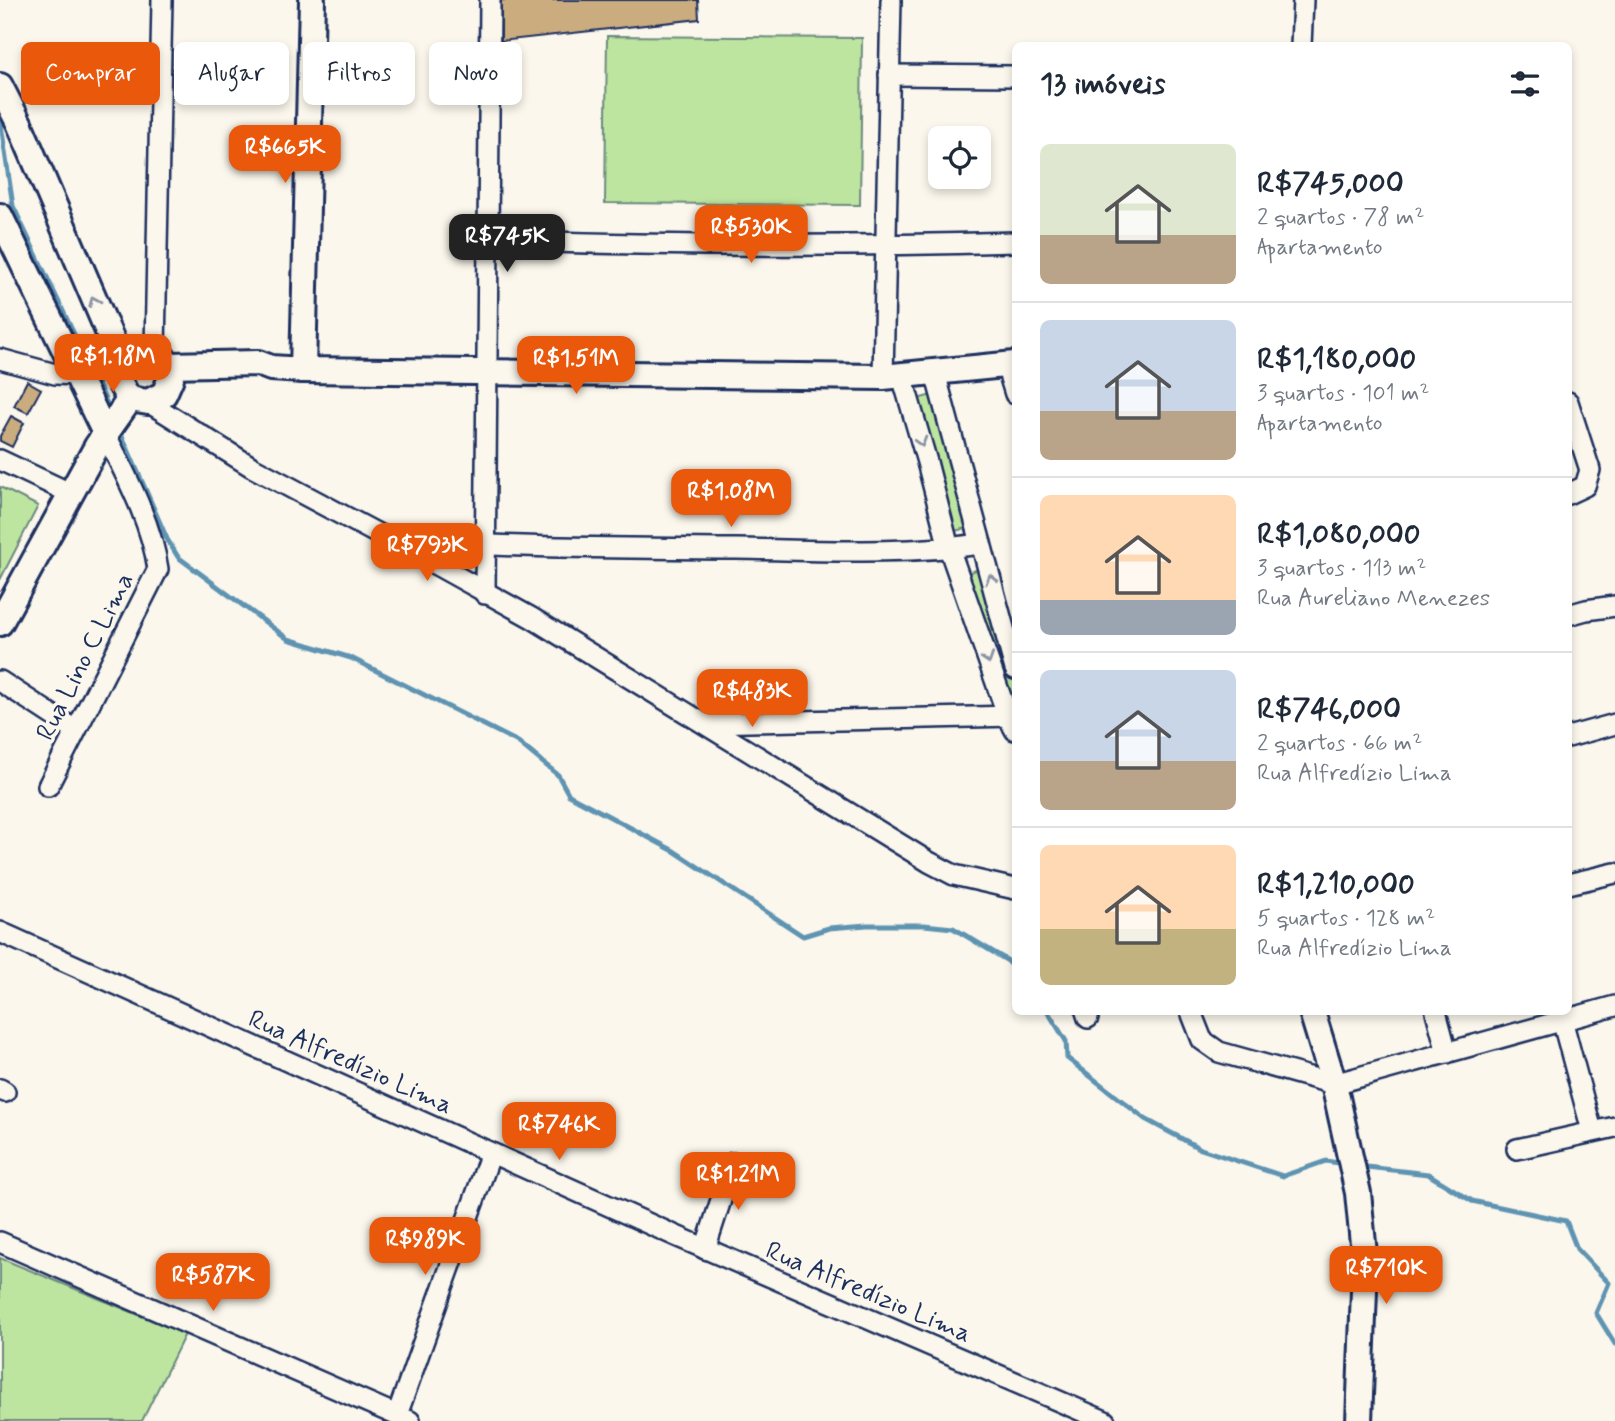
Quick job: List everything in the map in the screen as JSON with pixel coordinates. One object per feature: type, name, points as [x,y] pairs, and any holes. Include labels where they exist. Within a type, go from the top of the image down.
[{"type":"street","points":[[0,623],[72,494],[123,414],[164,394],[162,0]]},
{"type":"street","points":[[303,370],[312,0]]},
{"type":"street","points":[[485,594],[490,0]]},
{"type":"street","points":[[891,0],[885,245],[892,377],[927,462],[949,548],[1012,718]]},
{"type":"street","points":[[1301,42],[1303,0]]},
{"type":"street","points":[[889,75],[1012,76]]},
{"type":"street","points":[[0,86],[19,123],[102,371],[121,387],[123,414]]},
{"type":"street","points":[[0,216],[102,371],[123,414],[252,467],[532,618],[929,862],[954,874],[1012,888]]},
{"type":"street","points":[[488,240],[885,245],[1012,242]]},
{"type":"street","points":[[0,359],[55,374],[102,371],[134,353],[165,364],[258,363],[271,368],[303,370],[892,377],[1011,364]]},
{"type":"street","points":[[935,373],[1012,658]]},
{"type":"street","name":"Rua Lino C Lima","points":[[48,786],[158,569],[155,550],[136,496],[123,414]]},
{"type":"street","points":[[1572,414],[1590,470],[1585,486],[1572,492]]},
{"type":"street","points":[[0,460],[72,494]]},
{"type":"street","points":[[387,540],[484,547],[816,550],[949,548],[981,544]]},
{"type":"street","points":[[1577,612],[1615,606]]},
{"type":"street","points":[[0,681],[75,730]]},
{"type":"street","points":[[704,723],[1012,721]]},
{"type":"street","points":[[1572,736],[1615,723]]},
{"type":"street","points":[[1572,883],[1615,873]]},
{"type":"street","name":"Rua Alfredízio Lima","points":[[0,932],[705,1249],[1105,1421]]},
{"type":"street","points":[[1572,1014],[1615,1006]]},
{"type":"street","points":[[1193,1015],[1202,1040],[1219,1052],[1334,1084],[1447,1053],[1561,1016],[1592,1131]]},
{"type":"street","points":[[1313,1015],[1334,1084],[1357,1193],[1365,1264],[1359,1421]]},
{"type":"street","points":[[1437,1015],[1447,1053]]},
{"type":"street","points":[[1517,1149],[1615,1127]]},
{"type":"street","points":[[0,1242],[404,1418],[491,1153]]},
{"type":"street","points":[[705,1249],[733,1163]]},
{"type":"green space","points":[[607,36],[862,38],[860,205],[605,203]]},
{"type":"green space","points":[[932,395],[966,528],[948,533],[914,400]]},
{"type":"green space","points":[[0,487],[38,506],[0,580]]},
{"type":"green space","points":[[979,569],[1012,672],[1012,698],[1004,700],[964,574]]},
{"type":"green space","points":[[0,1258],[185,1334],[142,1421],[0,1421]]},
{"type":"building","points":[[501,0],[698,0],[699,19],[501,41]]},
{"type":"building","points":[[27,381],[41,389],[28,413],[14,406]]},
{"type":"building","points":[[11,416],[24,423],[12,447],[0,441]]},
{"type":"waterway","points":[[0,118],[13,206],[112,414]]},
{"type":"waterway","points":[[119,429],[167,539],[178,557],[288,639],[351,658],[518,742],[558,775],[569,795],[674,851],[803,936],[829,928],[867,925],[953,928],[1012,966]]},
{"type":"waterway","points":[[1050,1015],[1066,1041],[1067,1058],[1145,1119],[1201,1149],[1283,1176],[1326,1161],[1344,1164]]},
{"type":"waterway","points":[[1358,1166],[1428,1174],[1472,1201],[1566,1221],[1577,1249],[1609,1283],[1596,1313],[1615,1344]]}]
